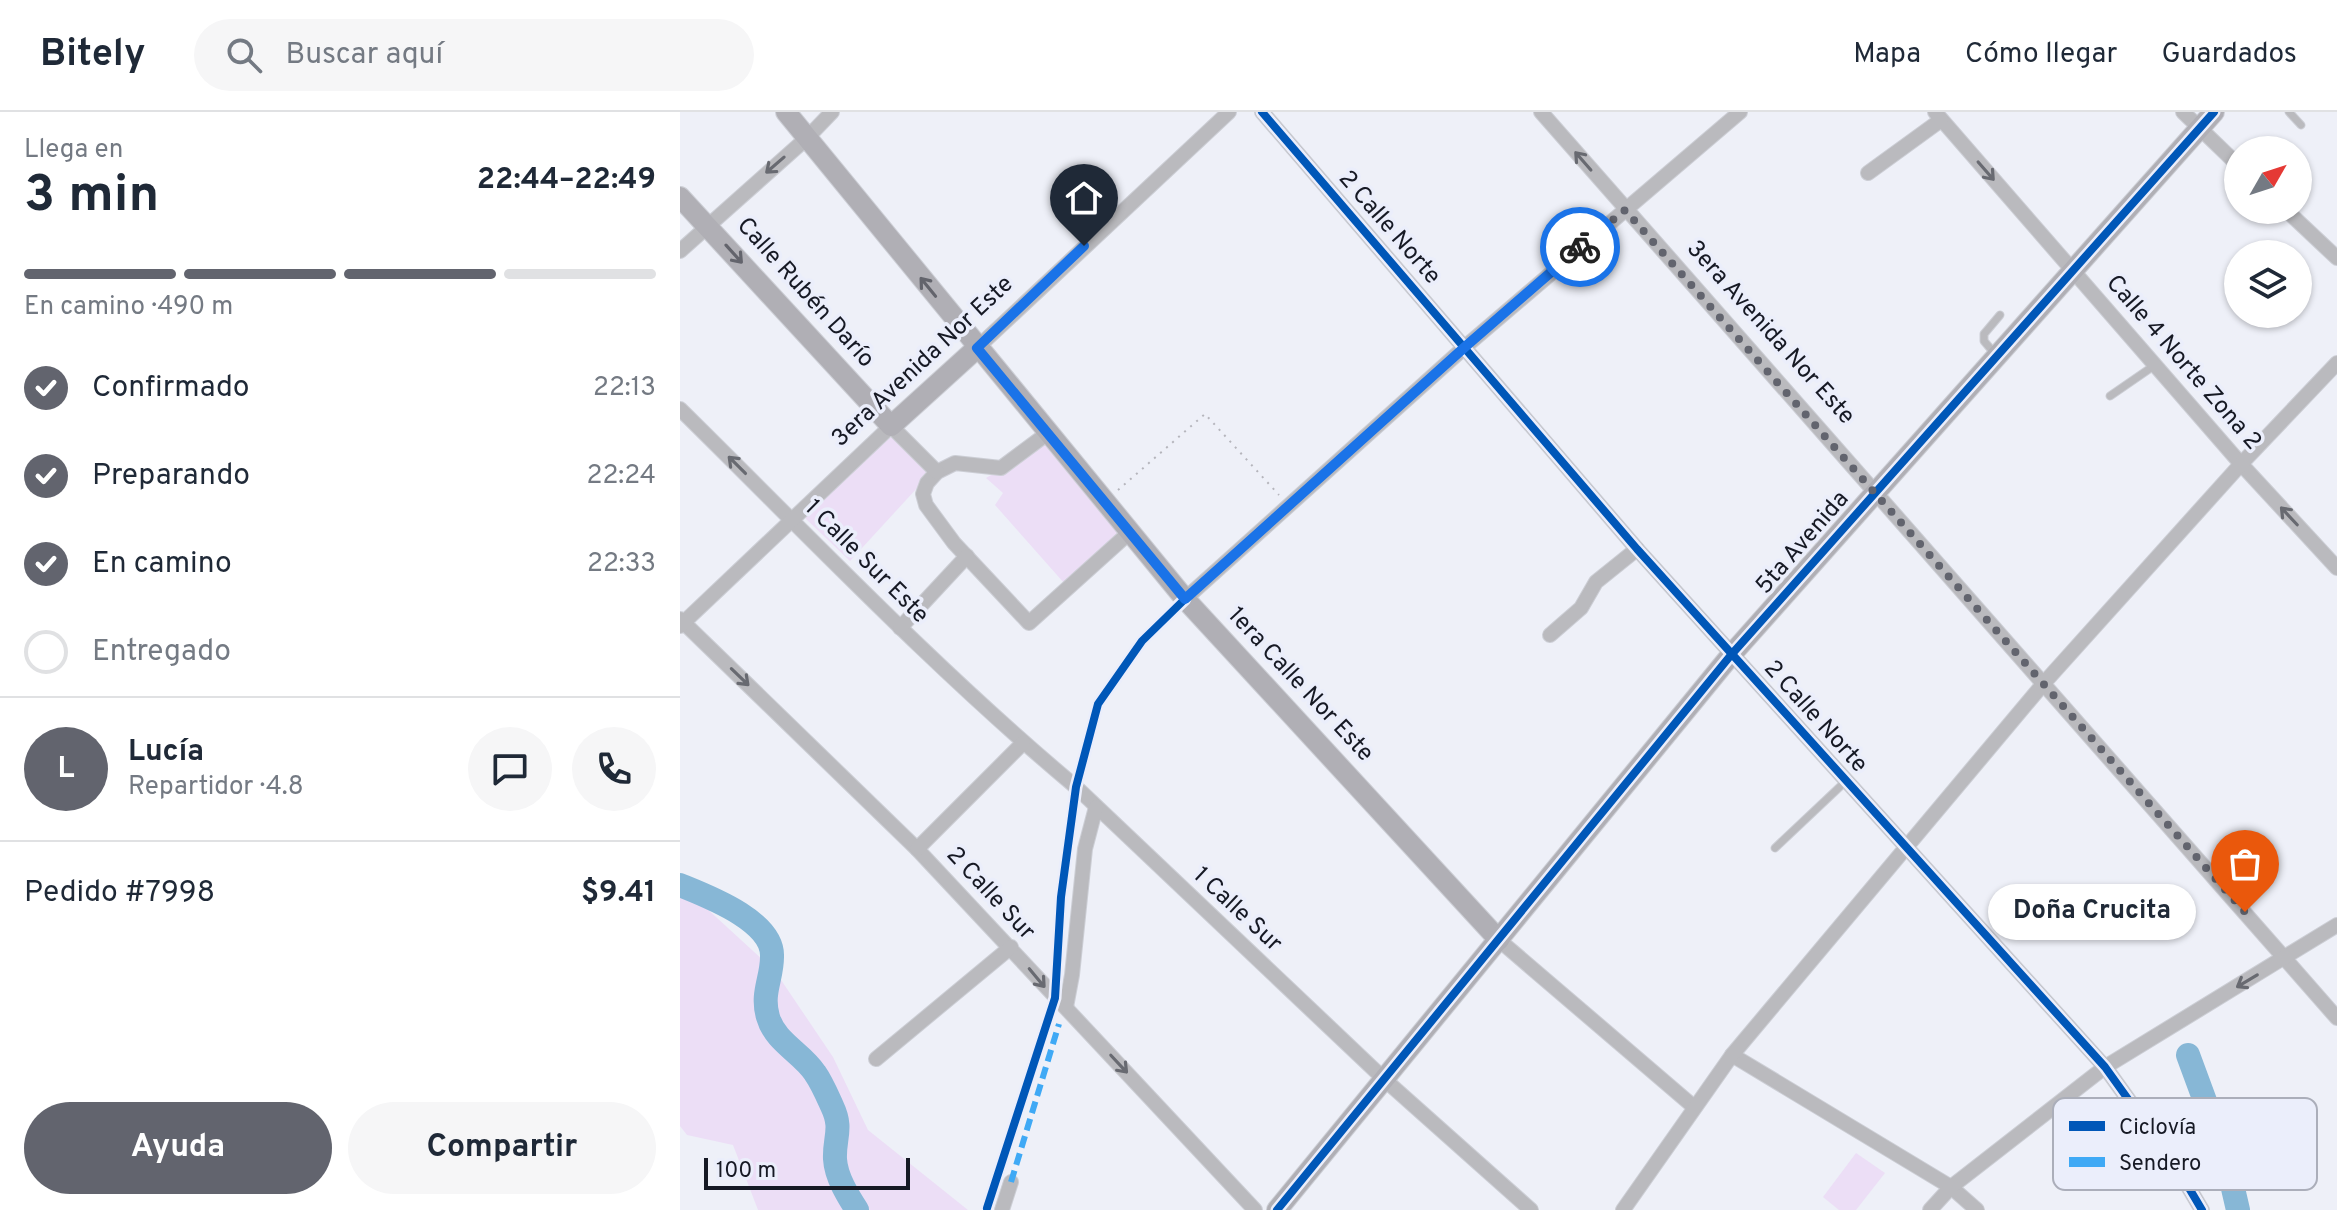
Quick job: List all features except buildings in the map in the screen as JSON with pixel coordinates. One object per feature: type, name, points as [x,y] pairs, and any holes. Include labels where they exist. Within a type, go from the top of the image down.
[{"type":"street","name":"1era Calle Nor Este","points":[[786,112],[1185,599],[1499,940],[1694,1107]]},
{"type":"street","points":[[680,251],[832,112]]},
{"type":"street","name":"3era Avenida Nor Este","points":[[681,622],[1229,112]]},
{"type":"street","name":"2 Calle Norte","points":[[1262,112],[1466,346],[1637,549],[2105,1067],[2127,1098]]},
{"type":"street","name":"3era Avenida Nor Este","points":[[1541,112],[2337,1018]]},
{"type":"street","points":[[1185,599],[1466,346],[1740,112]]},
{"type":"street","points":[[2183,112],[2224,152]]},
{"type":"street","name":"5ta Avenida","points":[[1277,1210],[1731,655],[2214,112]]},
{"type":"street","points":[[1868,173],[1938,116]]},
{"type":"street","name":"Calle 4 Norte Zona 2","points":[[1938,116],[2241,464],[2337,568]]},
{"type":"street","name":"Calle Rubén Darío","points":[[680,197],[891,426]]},
{"type":"street","points":[[2301,224],[2337,258]]},
{"type":"street","points":[[1623,1210],[1732,1055],[2044,683],[2241,464],[2337,363]]},
{"type":"street","name":"1 Calle Sur Este","points":[[680,409],[900,628],[1023,743]]},
{"type":"street","points":[[891,426],[937,472]]},
{"type":"street","points":[[1048,433],[1001,468],[955,463],[937,472],[927,483],[923,494],[926,505],[967,556],[1029,623],[1130,532]]},
{"type":"street","points":[[1550,635],[1581,608],[1596,582],[1637,549]]},
{"type":"street","points":[[900,628],[967,556]]},
{"type":"street","name":"2 Calle Sur","points":[[681,622],[917,849],[1255,1210]]},
{"type":"street","points":[[917,849],[1023,743]]},
{"type":"street","name":"1 Calle Sur","points":[[1023,743],[1096,807],[1384,1079],[1531,1210]]},
{"type":"street","points":[[1066,1007],[1085,849],[1096,807]]},
{"type":"street","points":[[2065,1098],[2105,1067],[2337,925]]},
{"type":"street","points":[[876,1059],[1011,947]]},
{"type":"street","points":[[1732,1055],[1951,1187],[1977,1210]]},
{"type":"street","points":[[1930,1210],[1951,1187],[2053,1108]]},
{"type":"street","points":[[1002,1210],[1011,1182]]},
{"type":"street","name":"2 Calle Norte","points":[[2190,1190],[2202,1210]]},
{"type":"lane","points":[[2289,112],[2301,125]]},
{"type":"lane","points":[[1997,356],[1984,341],[1984,334],[2000,315]]},
{"type":"lane","points":[[2110,396],[2155,365]]},
{"type":"lane","points":[[1775,848],[1846,781]]},
{"type":"path","points":[[1105,502],[1205,414],[1289,505]]},
{"type":"shaded area","points":[[887,437],[892,438],[929,475],[850,561],[805,518]]},
{"type":"shaded area","points":[[1047,442],[1122,533],[1064,583],[995,505],[1003,493],[986,478]]},
{"type":"shaded area","points":[[680,884],[775,971],[833,1057],[868,1130],[968,1210],[758,1210],[733,1145],[687,1135],[680,1126]]},
{"type":"shaded area","points":[[1856,1153],[1885,1173],[1856,1210],[1839,1210],[1823,1197]]},
{"type":"waterway","points":[[680,885],[751,921],[770,944],[772,965],[766,993],[768,1017],[776,1033],[815,1073],[826,1093],[837,1121],[835,1159],[838,1173],[857,1210]]},
{"type":"waterway","points":[[2188,1055],[2204,1098]]},
{"type":"waterway","points":[[2233,1190],[2238,1210]]},
{"type":"marked path","points":[[1011,1182],[1059,1024]]},
{"type":"cycle path","points":[[1262,112],[1637,549],[2105,1067],[2127,1098]]},
{"type":"cycle path","points":[[1277,1210],[1731,655],[2214,112]]},
{"type":"cycle path","points":[[987,1208],[1055,998],[1061,897],[1076,787],[1098,704],[1142,641],[1185,599]]},
{"type":"cycle path","points":[[2190,1190],[2202,1210]]},
{"type":"way so far","points":[[1580,247],[1625,210],[2245,912]]},
{"type":"place","name":"Doña Crucita","points":[[2245,912]]},
{"type":"route","points":[[1084,246],[977,348],[1185,599],[1580,247]]}]
